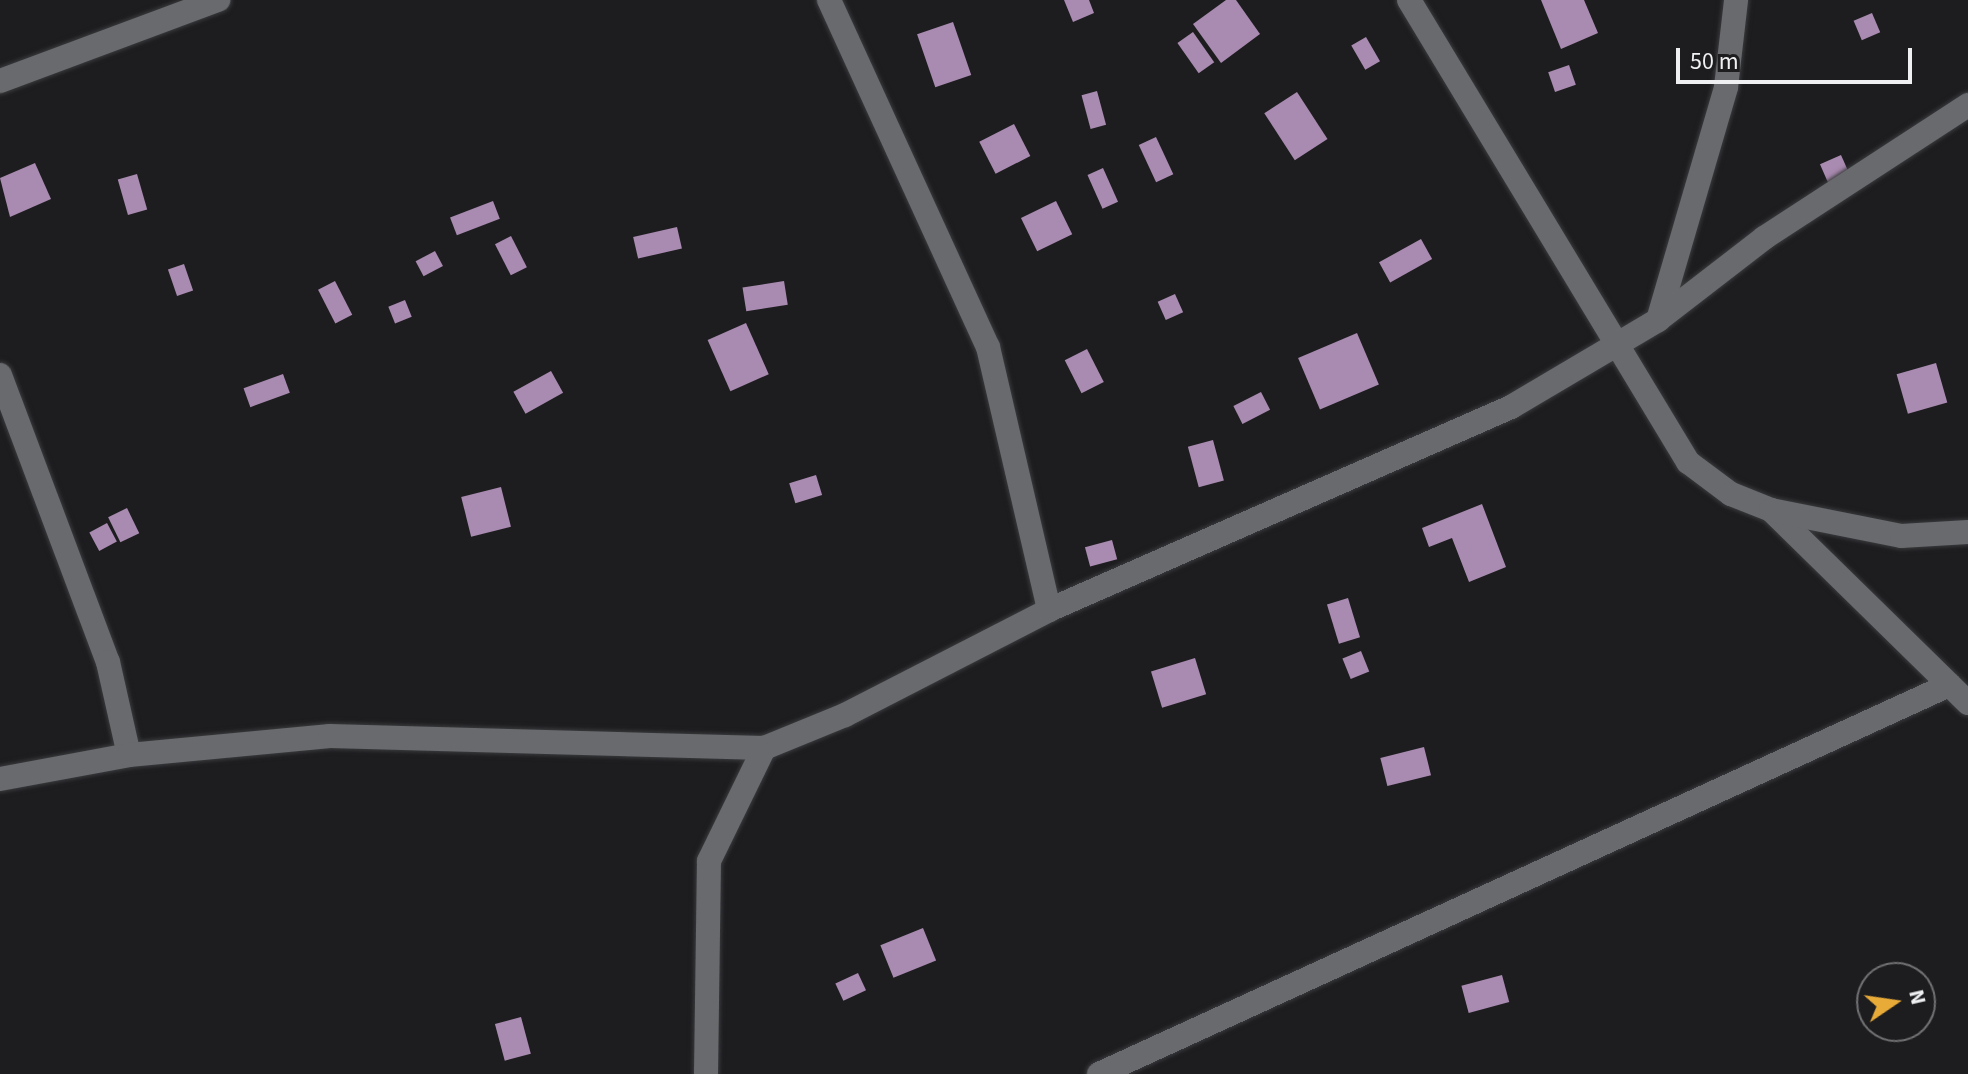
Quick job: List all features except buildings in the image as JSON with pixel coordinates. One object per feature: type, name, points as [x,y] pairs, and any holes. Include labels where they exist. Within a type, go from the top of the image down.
[{"type":"street","points":[[0,81],[218,0]]},
{"type":"street","points":[[829,0],[988,347],[1049,610]]},
{"type":"street","points":[[1409,0],[1688,462],[1731,494],[1771,510],[1901,536],[1968,532]]},
{"type":"street","points":[[1658,320],[1726,87],[1736,0]]},
{"type":"street","points":[[0,779],[129,755],[330,736],[764,748],[845,715],[1049,610],[1511,407],[1613,342],[1658,320],[1764,238],[1968,105]]},
{"type":"street","points":[[0,375],[108,662],[129,755]]},
{"type":"street","points":[[1771,510],[1968,703]]},
{"type":"street","points":[[1099,1074],[1949,685]]},
{"type":"street","points":[[706,1074],[709,861],[764,748]]}]
